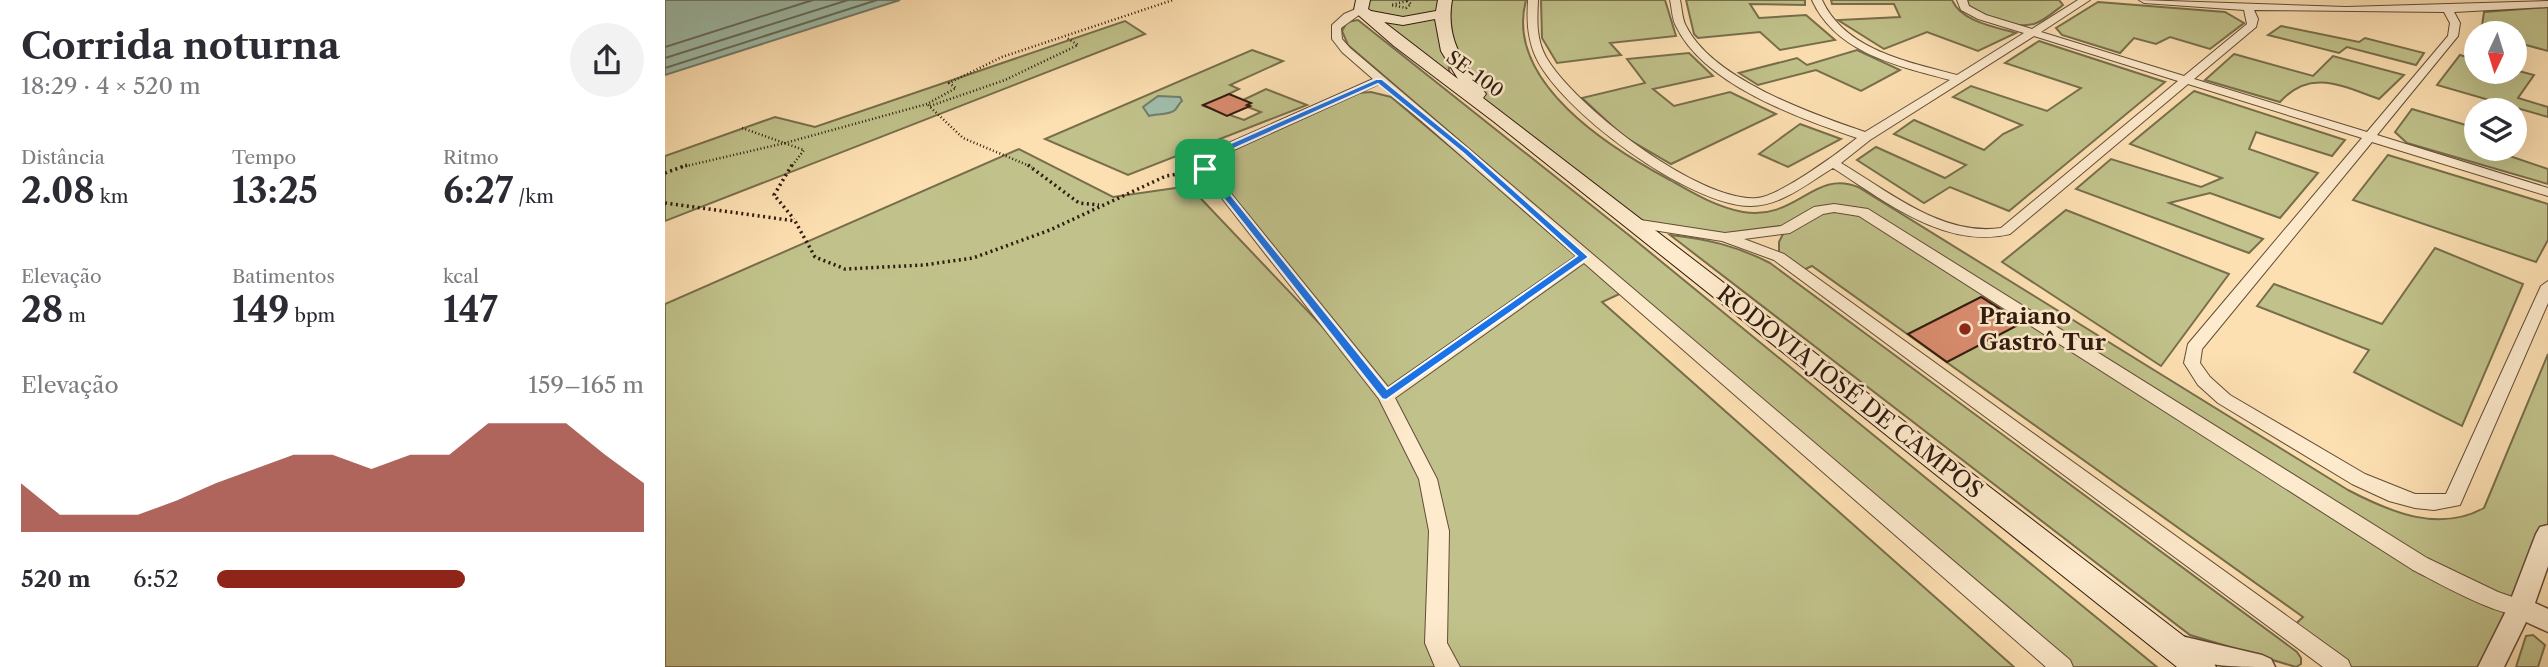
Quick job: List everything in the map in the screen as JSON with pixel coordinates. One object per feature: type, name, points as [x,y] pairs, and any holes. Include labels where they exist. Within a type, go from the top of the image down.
[{"type":"main road","points":[[1361,7],[1403,21],[1443,7]]},
{"type":"main road","name":"SE-100","points":[[1361,7],[1461,92],[1499,117]]},
{"type":"main road","name":"SE-100","points":[[1443,7],[1443,37],[1450,56],[1463,77],[1499,117]]},
{"type":"main road","name":"RODOVIA JOSÉ DE CAMPOS","points":[[1499,117],[2200,667]]},
{"type":"street","points":[[1532,0],[1530,10],[1533,36],[1547,66],[1572,101],[1608,132],[1661,166],[1721,197],[1738,202],[1769,200],[1833,163],[1866,137],[2085,0]]},
{"type":"street","points":[[1675,0],[1675,12],[1688,38],[1721,70],[1756,93],[1797,114],[1866,137]]},
{"type":"street","points":[[1817,0],[1820,10],[1832,25],[1857,43],[1899,62],[1959,79]]},
{"type":"street","points":[[1962,0],[1964,8],[1971,12],[2034,33],[2548,192]]},
{"type":"street","points":[[2144,0],[2248,8],[2449,11],[2548,4]]},
{"type":"street","points":[[1361,7],[1336,27],[1337,39],[1379,80],[1466,152],[1584,257],[2062,667]]},
{"type":"street","points":[[1833,163],[1943,228],[1961,233],[1995,235],[2005,231],[2252,25],[2253,19],[2248,8]]},
{"type":"street","points":[[2449,11],[2455,23],[2453,36],[2195,348],[2192,363],[2204,381],[2224,398],[2364,481],[2391,494],[2439,503],[2453,500],[2548,286]]},
{"type":"street","points":[[1379,80],[1210,156],[1205,162],[1205,169],[1386,396],[1429,479],[1439,531],[1436,643],[1441,659],[1448,667]]},
{"type":"street","points":[[1725,237],[1785,230],[1819,211],[1834,208],[1863,212],[2420,564],[2492,599],[2548,621]]},
{"type":"street","points":[[1634,223],[1725,237],[1779,257],[2340,667]]},
{"type":"street","points":[[1779,257],[1779,242],[1785,230]]},
{"type":"street","points":[[1386,396],[1584,257]]},
{"type":"street","points":[[2491,667],[2520,608],[2548,534]]},
{"type":"street","points":[[2175,645],[2262,667]]},
{"type":"path","points":[[929,105],[956,88],[949,83],[1002,57],[1066,38],[1173,0]]},
{"type":"path","points":[[665,173],[730,153],[785,143],[986,89],[1039,68],[1078,45],[1066,38]]},
{"type":"path","points":[[929,105],[963,138],[1031,166],[1079,202],[1101,205]]},
{"type":"path","points":[[742,128],[804,150],[785,174],[774,195],[796,221],[815,257],[845,270],[924,265],[974,258],[1050,230],[1166,176],[1205,169]]},
{"type":"path","points":[[665,203],[796,221]]},
{"type":"green space","points":[[1363,0],[1526,0],[1523,30],[1531,58],[1546,85],[1567,109],[1592,131],[1646,166],[1705,199],[1743,212],[1761,213],[1777,209],[1829,185],[1843,183],[1858,187],[2348,490],[2381,506],[2415,517],[2450,519],[2484,508],[2548,354],[2548,534],[2491,667],[2340,667],[2289,630],[2303,617],[1812,266],[1799,272],[1779,257],[1779,242],[1785,230],[1725,237],[1634,223],[1499,117],[1463,77],[1446,48],[1450,76],[1367,15]],"holes":[[[1992,292],[2031,318],[2022,323],[1983,297]]]},
{"type":"green space","points":[[1541,0],[1665,0],[1676,36],[1610,43],[1621,55],[1557,63],[1542,38]]},
{"type":"green space","points":[[1686,0],[1805,0],[1805,5],[1750,4],[1759,18],[1806,15],[1835,40],[1780,50],[1760,32],[1698,38],[1694,34]]},
{"type":"green space","points":[[1831,0],[1952,0],[1963,14],[1971,19],[2016,33],[1978,51],[1927,32],[1884,49],[1838,20],[1900,17],[1894,4],[1832,4]]},
{"type":"green space","points":[[1967,0],[2059,0],[2063,5],[2038,23],[2018,25],[1983,14],[1969,6]]},
{"type":"green space","points":[[2098,2],[2225,12],[2244,23],[2210,49],[2170,37],[2156,44],[2134,38],[2120,53],[2062,35],[2056,28]]},
{"type":"green space","points":[[2548,7],[2548,51],[2527,45],[2527,21],[2483,21],[2484,12]]},
{"type":"green space","points":[[1358,20],[1630,236],[2157,667],[2072,667],[1348,45],[1342,31],[1347,22]]},
{"type":"green space","points":[[1125,21],[1145,34],[665,221],[665,156],[775,117],[815,127]]},
{"type":"green space","points":[[2281,26],[2359,42],[2365,38],[2424,53],[2416,65],[2347,47],[2339,53],[2268,35]]},
{"type":"green space","points":[[2039,41],[2165,82],[2009,211],[1950,187],[1924,203],[1857,160],[1876,147],[1945,178],[1966,165],[1894,134],[1914,120],[1984,150],[2003,134],[2022,125],[1953,97],[1971,86],[2047,111],[2081,88],[2005,63]]},
{"type":"green space","points":[[1252,50],[1283,61],[1230,85],[1239,89],[1204,106],[1244,120],[1261,112],[1245,106],[1250,103],[1243,100],[1266,89],[1307,105],[1128,175],[1045,139]]},
{"type":"green space","points":[[1857,50],[1900,70],[1861,91],[1816,70],[1758,85],[1739,73],[1797,58],[1807,65]]},
{"type":"green space","points":[[1689,53],[1713,76],[1653,89],[1674,106],[1730,92],[1776,114],[1671,164],[1623,136],[1582,98],[1645,83],[1627,59]]},
{"type":"green space","points":[[2234,54],[2313,76],[2333,56],[2404,75],[2379,99],[2339,85],[2315,83],[2303,85],[2280,102],[2205,80]]},
{"type":"green space","points":[[2460,55],[2464,56],[2464,84],[2527,84],[2527,73],[2534,75],[2518,98],[2482,98],[2437,85]]},
{"type":"green space","points":[[2194,91],[2345,140],[2332,156],[2256,132],[2249,149],[2318,173],[2280,218],[2210,193],[2169,203],[2263,239],[2249,253],[2076,189],[2111,159],[2201,187],[2222,178],[2130,144]]},
{"type":"green space","points":[[1371,92],[1391,97],[1624,292],[1602,302],[2014,667],[665,667],[665,304],[1019,149],[1113,197],[1189,186],[1356,362],[1205,162],[1359,93]]},
{"type":"green space","points":[[2527,101],[2548,107],[2548,117],[2527,111]]},
{"type":"green space","points":[[2412,109],[2464,124],[2464,160],[2407,143],[2395,132]]},
{"type":"green space","points":[[1800,124],[1841,139],[1788,167],[1759,154]]},
{"type":"green space","points":[[2388,155],[2548,204],[2548,240],[2536,262],[2353,200]]},
{"type":"green space","points":[[2469,161],[2524,161],[2548,169],[2548,184]]},
{"type":"green space","points":[[2066,210],[2229,274],[2161,366],[2002,262]]},
{"type":"green space","points":[[1670,235],[1721,244],[1770,263],[2297,652],[2301,664],[2296,667],[2190,635]]},
{"type":"green space","points":[[2435,248],[2523,284],[2462,426],[2354,372],[2369,350],[2257,306],[2274,284],[2382,324]]},
{"type":"green space","points":[[2533,635],[2545,645],[2538,667],[2516,667],[2526,636]]},
{"type":"water","points":[[665,0],[900,0],[665,75]]},
{"type":"water","points":[[1158,96],[1180,97],[1182,101],[1173,112],[1149,116],[1143,107]]},
{"type":"building","points":[[1229,94],[1251,103],[1247,105],[1250,106],[1227,116],[1203,105]]},
{"type":"building","name":"Praiano Gastrô Tur","points":[[1981,297],[2022,323],[1947,362],[1908,334]]},
{"type":"place","name":"Praiano Gastrô Tur","points":[[1965,329]]},
{"type":"route","points":[[1379,80],[1466,152],[1584,257],[1386,396],[1205,169],[1205,162],[1210,156],[1379,80]]}]
